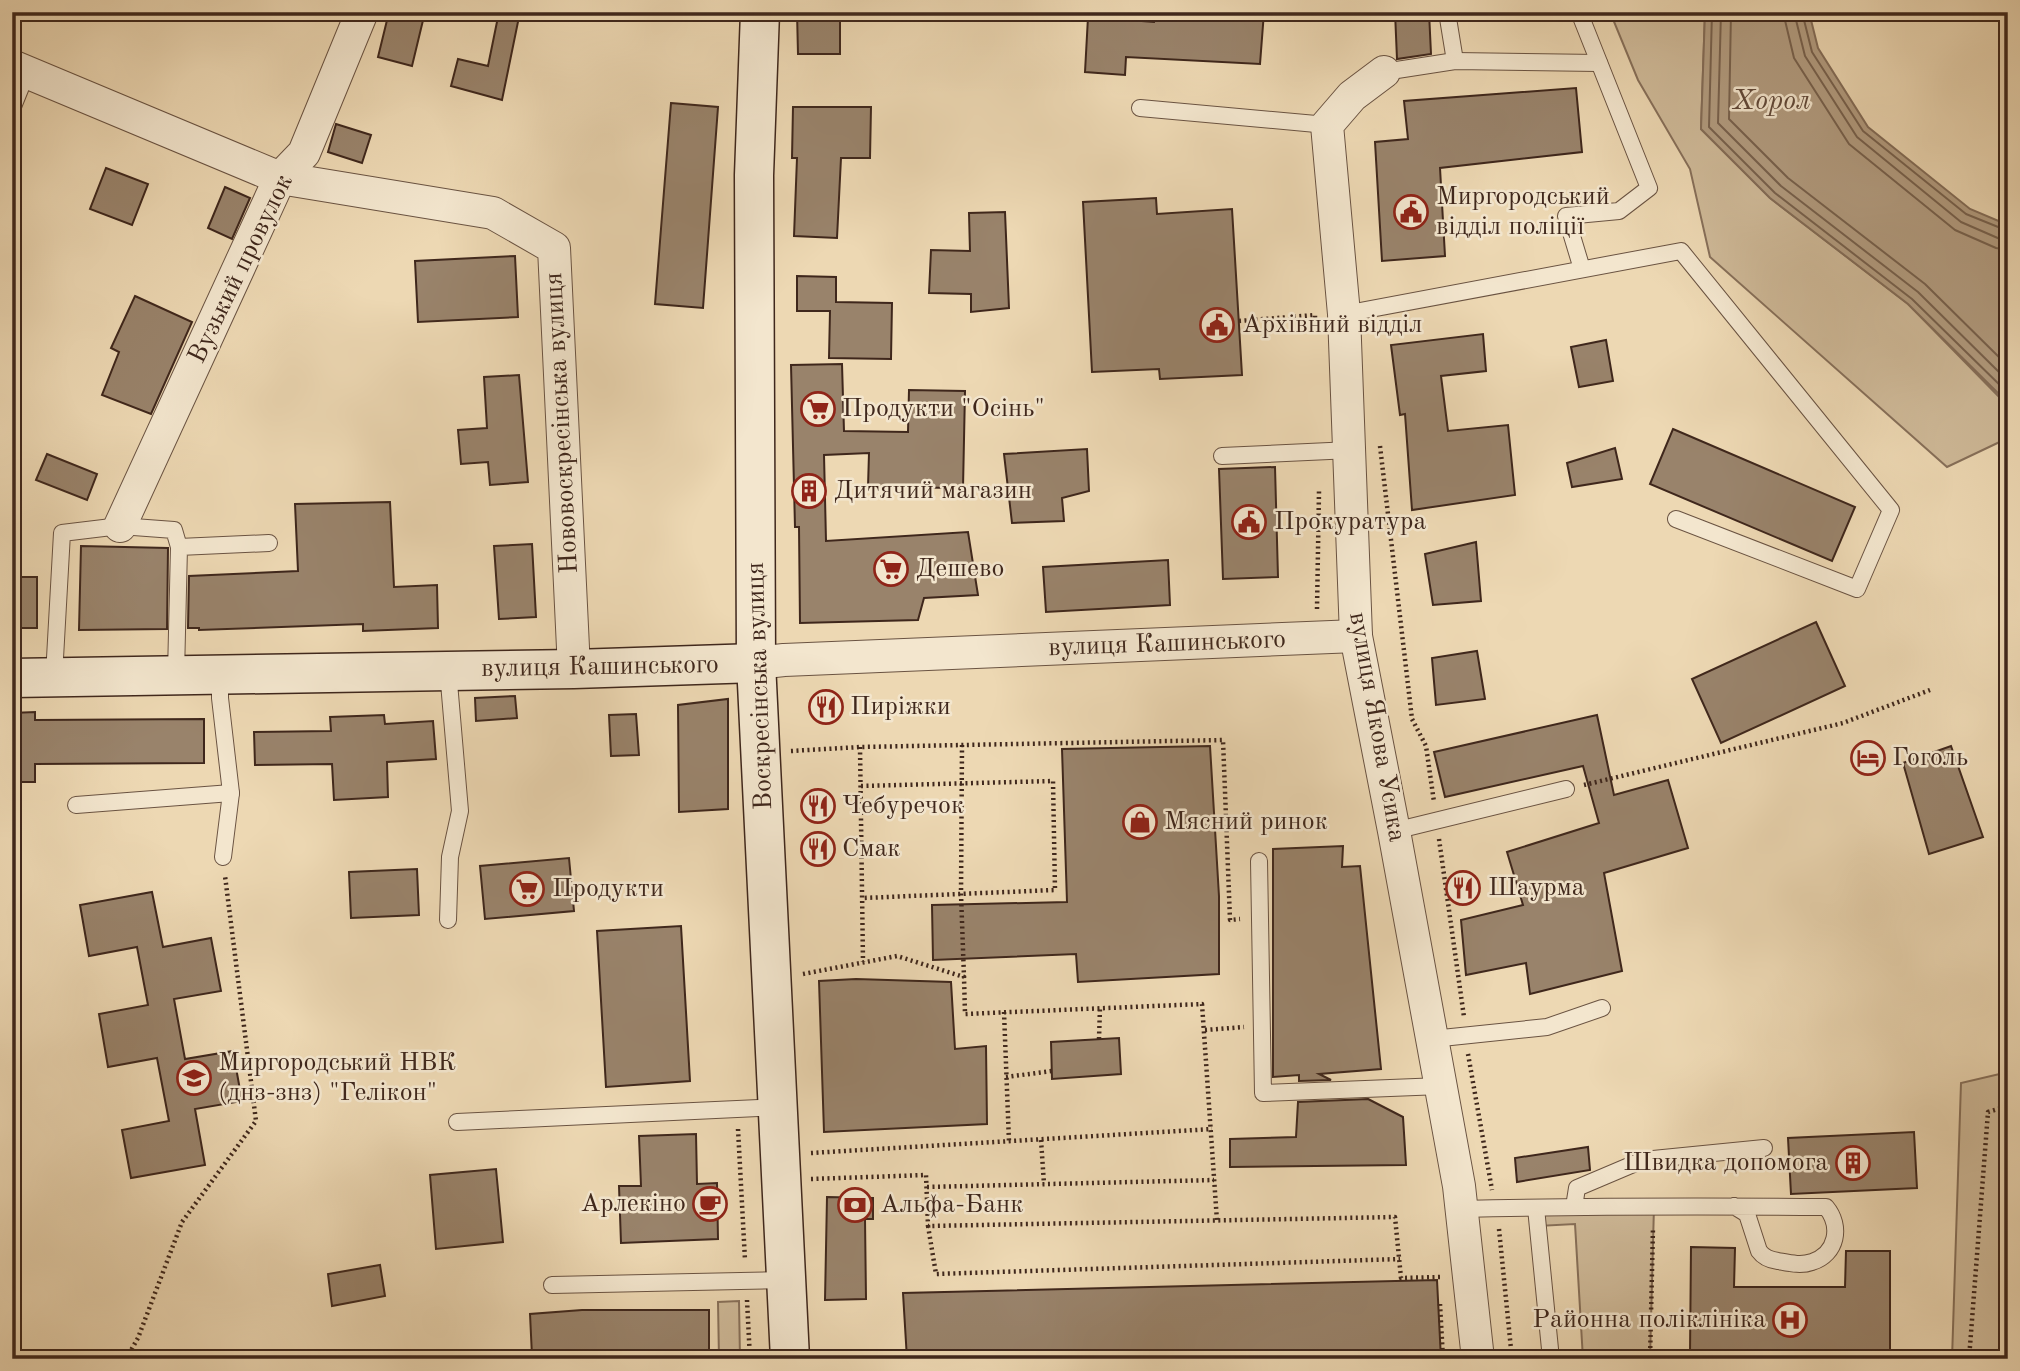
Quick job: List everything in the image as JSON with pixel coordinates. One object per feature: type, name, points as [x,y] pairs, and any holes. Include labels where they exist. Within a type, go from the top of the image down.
[{"type":"street","name":"Вузький провулок","points":[[120,526],[280,178],[304,153],[362,12]]},
{"type":"street","name":"Воскресінська вулиця","points":[[760,12],[754,175],[756,663],[790,1359]]},
{"type":"street","name":"Нововоскресінська вулиця","points":[[20,69],[280,178],[493,214],[554,248],[575,669]]},
{"type":"street","points":[[1327,125],[1352,96],[1384,72]]},
{"type":"street","name":"вулиця Якова Усика","points":[[1327,125],[1344,314],[1365,446],[1356,636],[1441,1086],[1461,1209],[1454,1276],[1478,1359]]},
{"type":"street","name":"вулиця Кашинського","points":[[12,678],[575,669],[1356,636]]},
{"type":"lane","points":[[1447,12],[1455,61]]},
{"type":"lane","points":[[1579,12],[1649,188],[1619,211],[1566,216],[1582,269]]},
{"type":"lane","points":[[1384,72],[1455,61],[1599,63]]},
{"type":"lane","points":[[12,109],[20,69]]},
{"type":"lane","points":[[1139,108],[1327,125]]},
{"type":"lane","points":[[1344,314],[1681,251],[1891,510],[1857,589],[1676,519]]},
{"type":"lane","points":[[1222,456],[1320,452],[1365,446]]},
{"type":"lane","points":[[54,676],[62,533],[120,526],[174,530],[179,547],[176,674]]},
{"type":"lane","points":[[179,547],[269,543]]},
{"type":"lane","points":[[447,920],[450,857],[460,811],[448,671]]},
{"type":"lane","points":[[220,674],[220,698],[231,793],[223,858]]},
{"type":"lane","points":[[1394,831],[1566,789]]},
{"type":"lane","points":[[76,806],[231,793]]},
{"type":"lane","points":[[1259,861],[1263,1093],[1441,1086]]},
{"type":"lane","points":[[1432,1039],[1547,1027],[1602,1008]]},
{"type":"lane","points":[[457,1122],[778,1107]]},
{"type":"lane","points":[[1574,1207],[1577,1188],[1643,1160],[1764,1148]]},
{"type":"lane","points":[[1461,1209],[1654,1206],[1734,1206],[1826,1207],[1834,1217],[1833,1243],[1822,1256],[1811,1263],[1796,1265],[1772,1260],[1762,1256],[1759,1251],[1747,1214],[1734,1206]]},
{"type":"lane","points":[[1536,1208],[1551,1359]]},
{"type":"lane","points":[[552,1285],[786,1280]]},
{"type":"path","points":[[1239,321],[1315,315],[1316,329]]},
{"type":"path","points":[[1365,446],[1412,719],[1426,746],[1465,1026]]},
{"type":"path","points":[[1304,609],[1318,608],[1320,452]]},
{"type":"path","points":[[1566,789],[1843,723],[1930,690]]},
{"type":"path","points":[[790,751],[860,747],[1223,740],[1230,920],[1261,918]]},
{"type":"path","points":[[962,745],[961,894],[965,1014],[1202,1004],[1217,1221]]},
{"type":"path","points":[[860,747],[863,962]]},
{"type":"path","points":[[861,786],[1053,781],[1055,890],[863,898]]},
{"type":"path","points":[[126,1359],[138,1338],[182,1222],[256,1121],[223,858]]},
{"type":"path","points":[[800,975],[897,956],[964,977]]},
{"type":"path","points":[[1099,1039],[1100,1008]]},
{"type":"path","points":[[1004,1012],[1009,1142]]},
{"type":"path","points":[[1205,1030],[1262,1025]]},
{"type":"path","points":[[1006,1077],[1052,1071]]},
{"type":"path","points":[[1969,1359],[1988,1112],[2008,1106]]},
{"type":"path","points":[[737,1109],[750,1359]]},
{"type":"path","points":[[807,1153],[1212,1129]]},
{"type":"path","points":[[1041,1140],[1044,1184]]},
{"type":"path","points":[[808,1179],[926,1175],[928,1226],[936,1274],[1400,1259]]},
{"type":"path","points":[[927,1187],[1214,1180]]},
{"type":"path","points":[[1650,1359],[1654,1206]]},
{"type":"path","points":[[928,1226],[1395,1217],[1401,1278],[1454,1276],[1443,1359]]},
{"type":"shaded area","points":[[1610,12],[1705,12],[1701,129],[1770,198],[1908,304],[2008,406],[2008,438],[1947,467],[1710,257],[1690,169],[1638,80]]},
{"type":"shaded area","points":[[2008,1072],[2008,1359],[1952,1359],[1961,1083]]},
{"type":"shaded area","points":[[1654,1206],[1650,1359],[1583,1359],[1575,1224],[1538,1226],[1536,1208]]},
{"type":"shaded area","points":[[739,1301],[740,1359],[719,1359],[718,1302]]},
{"type":"water","name":"Хорол","points":[[1705,12],[1809,12],[1818,48],[1868,127],[1970,209],[2008,225],[2008,403],[1908,304],[1770,198],[1701,129]]},
{"type":"building","points":[[389,12],[425,12],[412,66],[378,57]]},
{"type":"building","points":[[499,12],[520,12],[502,100],[451,86],[458,59],[488,66]]},
{"type":"building","points":[[797,12],[840,12],[840,54],[798,54]]},
{"type":"building","points":[[1155,12],[1264,12],[1260,64],[1126,57],[1125,75],[1085,72],[1088,17],[1154,22]]},
{"type":"building","points":[[1395,12],[1429,12],[1431,54],[1397,59]]},
{"type":"building","name":"Миргородський відділ поліції","points":[[1576,88],[1582,152],[1440,168],[1445,256],[1382,261],[1375,142],[1408,139],[1404,101]]},
{"type":"building","points":[[671,103],[718,107],[703,308],[655,304]]},
{"type":"building","points":[[793,107],[871,107],[870,158],[841,158],[837,238],[794,236],[797,158],[792,158]]},
{"type":"building","points":[[336,124],[371,135],[362,163],[328,152]]},
{"type":"building","points":[[106,168],[148,184],[132,225],[90,209]]},
{"type":"building","points":[[225,187],[250,198],[232,239],[208,228]]},
{"type":"building","points":[[1156,198],[1157,214],[1232,209],[1242,375],[1160,379],[1159,369],[1092,372],[1083,202]]},
{"type":"building","points":[[1005,212],[1009,308],[971,312],[971,294],[929,293],[931,250],[970,251],[969,213]]},
{"type":"building","points":[[515,256],[518,317],[418,322],[415,261]]},
{"type":"building","points":[[797,276],[836,277],[836,302],[892,303],[891,359],[829,358],[830,311],[797,311]]},
{"type":"building","points":[[135,296],[192,322],[151,414],[102,395],[119,352],[111,348]]},
{"type":"building","points":[[1483,334],[1486,371],[1441,376],[1448,431],[1508,425],[1515,495],[1412,510],[1405,414],[1400,415],[1391,345]]},
{"type":"building","points":[[1606,340],[1613,381],[1579,387],[1571,347]]},
{"type":"building","points":[[842,364],[844,431],[908,432],[909,390],[965,391],[963,488],[868,487],[869,453],[824,455],[826,541],[968,532],[978,595],[924,598],[918,620],[800,623],[799,527],[795,527],[791,365]]},
{"type":"building","points":[[519,375],[528,482],[490,485],[488,462],[461,464],[458,430],[487,428],[484,377]]},
{"type":"building","points":[[1673,429],[1855,507],[1832,561],[1650,484]]},
{"type":"building","points":[[1615,448],[1622,479],[1572,487],[1567,463]]},
{"type":"building","points":[[1087,449],[1089,491],[1062,498],[1064,521],[1012,523],[1004,454]]},
{"type":"building","points":[[47,454],[97,474],[87,500],[36,480]]},
{"type":"building","points":[[1275,467],[1278,577],[1223,579],[1219,469]]},
{"type":"building","points":[[390,502],[394,587],[437,585],[438,628],[363,631],[363,624],[199,630],[188,628],[189,576],[298,571],[295,504]]},
{"type":"building","points":[[1476,542],[1481,601],[1433,605],[1425,554]]},
{"type":"building","points":[[532,544],[536,617],[499,619],[494,546]]},
{"type":"building","points":[[81,546],[168,548],[167,629],[79,630]]},
{"type":"building","points":[[1168,560],[1170,605],[1046,612],[1043,567]]},
{"type":"building","points":[[12,577],[37,577],[37,628],[12,628]]},
{"type":"building","points":[[1816,622],[1845,686],[1721,743],[1692,679]]},
{"type":"building","points":[[1477,651],[1485,699],[1436,705],[1432,658]]},
{"type":"building","points":[[515,696],[517,718],[476,721],[475,698]]},
{"type":"building","points":[[728,699],[728,809],[679,812],[678,705]]},
{"type":"building","points":[[35,712],[35,720],[204,719],[204,763],[35,764],[35,782],[12,782],[12,713]]},
{"type":"building","points":[[636,714],[639,755],[611,756],[609,715]]},
{"type":"building","points":[[384,715],[385,724],[433,721],[436,759],[387,762],[388,797],[334,800],[332,764],[255,765],[254,732],[331,731],[330,717]]},
{"type":"building","points":[[1597,715],[1614,795],[1668,780],[1688,848],[1604,873],[1622,971],[1530,994],[1526,963],[1466,975],[1461,920],[1523,905],[1507,852],[1599,823],[1583,766],[1445,797],[1434,752]]},
{"type":"building","points":[[1210,746],[1219,896],[1219,974],[1078,982],[1076,954],[933,960],[932,905],[1067,902],[1062,749]]},
{"type":"building","points":[[1951,746],[1983,837],[1929,854],[1903,763]]},
{"type":"building","points":[[1343,846],[1342,867],[1360,866],[1381,1069],[1319,1074],[1331,1080],[1299,1081],[1299,1075],[1273,1077],[1273,849]]},
{"type":"building","name":"Продукти","points":[[569,858],[574,911],[485,919],[480,866]]},
{"type":"building","points":[[417,869],[419,915],[351,918],[349,872]]},
{"type":"building","points":[[152,892],[163,947],[211,938],[221,991],[174,999],[185,1059],[233,1051],[242,1101],[195,1109],[205,1165],[131,1178],[122,1130],[169,1121],[157,1058],[108,1067],[99,1014],[148,1005],[137,947],[89,956],[80,905]]},
{"type":"building","points":[[681,926],[690,1081],[606,1087],[597,931]]},
{"type":"building","points":[[856,979],[951,982],[955,1049],[986,1046],[987,1124],[824,1132],[819,981]]},
{"type":"building","points":[[1119,1038],[1121,1074],[1052,1079],[1051,1042]]},
{"type":"building","points":[[1368,1099],[1403,1117],[1406,1165],[1230,1167],[1230,1139],[1296,1137],[1298,1102]]},
{"type":"building","name":"Швидка допомога","points":[[1914,1132],[1917,1188],[1791,1194],[1788,1138]]},
{"type":"building","points":[[696,1134],[697,1184],[717,1183],[718,1239],[621,1243],[619,1186],[641,1186],[639,1136]]},
{"type":"building","points":[[1588,1147],[1590,1170],[1517,1182],[1515,1158]]},
{"type":"building","points":[[496,1169],[503,1242],[436,1249],[430,1175]]},
{"type":"building","points":[[827,1197],[873,1198],[873,1219],[865,1219],[866,1299],[825,1300]]},
{"type":"building","name":"Районна поліклініка","points":[[1691,1247],[1735,1248],[1734,1287],[1845,1287],[1846,1251],[1890,1251],[1890,1355],[1690,1354]]},
{"type":"building","points":[[380,1265],[385,1296],[332,1306],[328,1274]]},
{"type":"building","points":[[1437,1280],[1441,1359],[907,1359],[903,1293]]},
{"type":"building","points":[[582,1310],[709,1310],[709,1359],[581,1359],[581,1353],[532,1356],[530,1314]]},
{"type":"place","name":"Миргородський відділ поліції","points":[[1411,212]]},
{"type":"place","name":"Архівний відділ","points":[[1217,325]]},
{"type":"place","name":"Продукти \"Осінь\"","points":[[818,409]]},
{"type":"place","name":"Дитячий магазин","points":[[809,491]]},
{"type":"place","name":"Прокуратура","points":[[1249,522]]},
{"type":"place","name":"Дешево","points":[[891,569]]},
{"type":"place","name":"Пиріжки","points":[[826,707]]},
{"type":"place","name":"Гоголь","points":[[1868,758]]},
{"type":"place","name":"Чебуречок","points":[[818,806]]},
{"type":"place","name":"Мясний ринок","points":[[1140,822]]},
{"type":"place","name":"Смак","points":[[818,849]]},
{"type":"place","name":"Шаурма","points":[[1463,888]]},
{"type":"place","name":"Продукти","points":[[527,889]]},
{"type":"place","name":"Миргородський НВК (днз-знз) \"Гелікон\"","points":[[194,1078]]},
{"type":"place","name":"Швидка допомога","points":[[1853,1163]]},
{"type":"place","name":"Арлекіно","points":[[710,1204]]},
{"type":"place","name":"Альфа-Банк","points":[[855,1205]]},
{"type":"place","name":"Районна поліклініка","points":[[1790,1320]]}]
